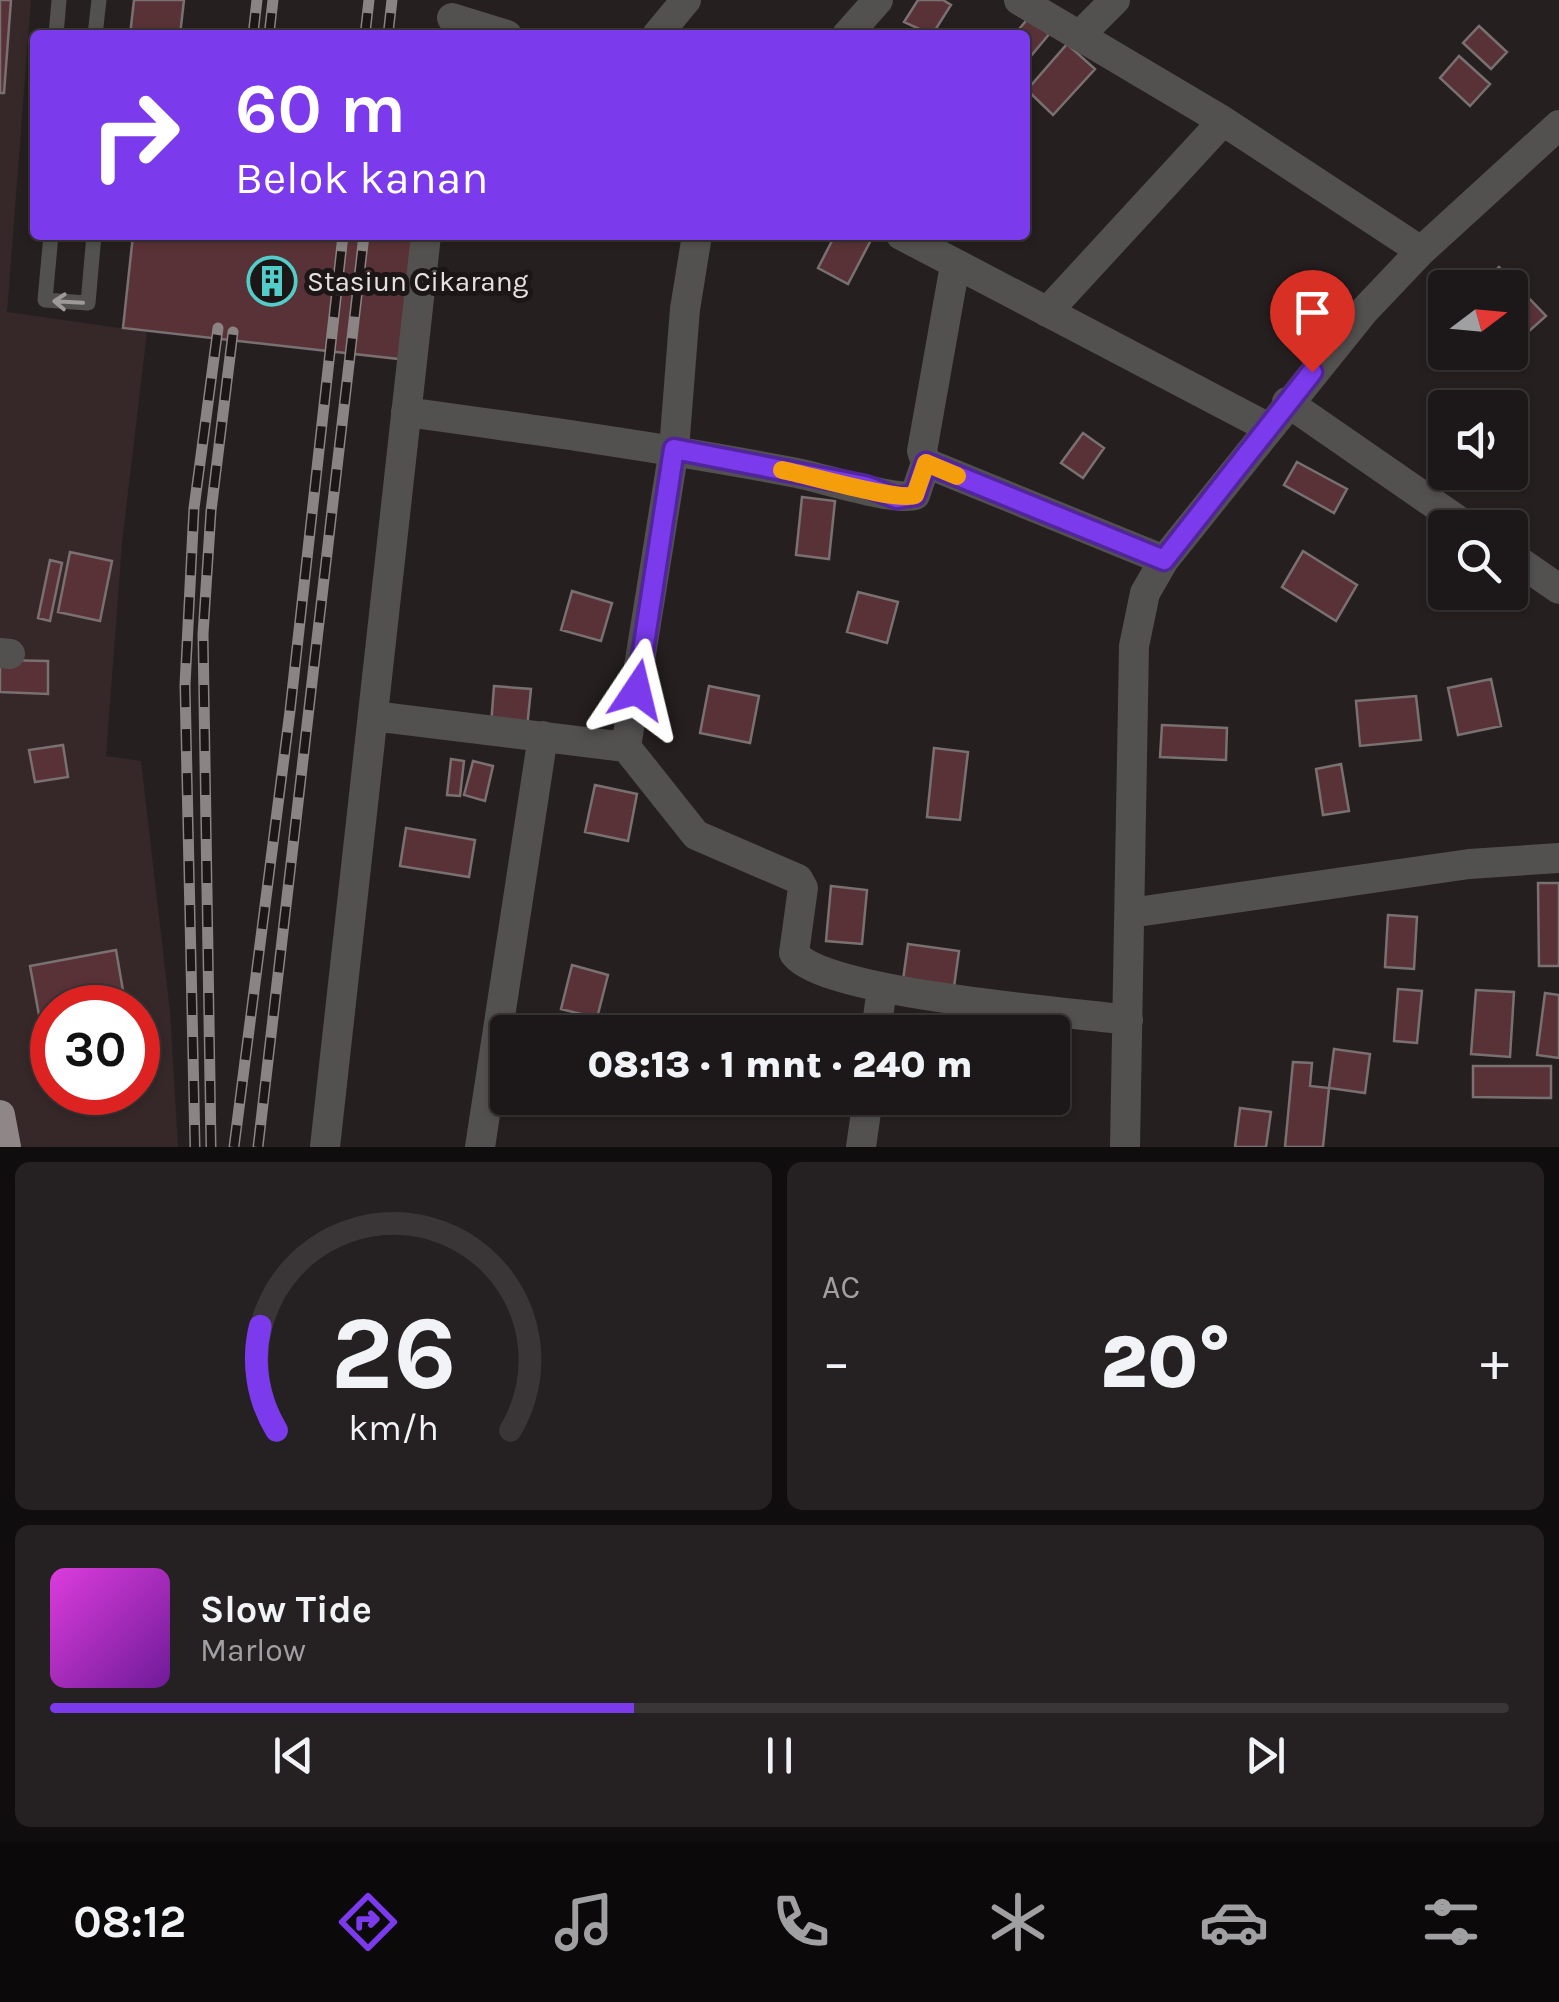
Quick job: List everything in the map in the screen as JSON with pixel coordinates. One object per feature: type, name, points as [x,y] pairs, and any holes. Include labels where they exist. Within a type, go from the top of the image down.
[{"type":"highway","points":[[0,1115],[6,1147]]},
{"type":"street","points":[[661,30],[686,0]]},
{"type":"street","points":[[851,30],[878,0]]},
{"type":"street","points":[[1019,0],[1222,121],[1421,250]]},
{"type":"street","points":[[1079,36],[1115,0]]},
{"type":"street","points":[[452,18],[491,30]]},
{"type":"street","points":[[1048,312],[1222,121]]},
{"type":"street","points":[[1125,1147],[1134,646],[1145,593],[1164,560],[1287,402],[1421,250],[1559,124]]},
{"type":"street","points":[[326,1147],[425,240]]},
{"type":"street","points":[[626,748],[674,449],[686,309],[697,240]]},
{"type":"street","points":[[910,240],[1269,428]]},
{"type":"street","points":[[406,412],[674,449],[865,486],[897,498],[915,495],[926,463],[922,451],[956,265]]},
{"type":"street","points":[[1287,402],[1444,510]]},
{"type":"street","points":[[926,463],[1164,560]]},
{"type":"street","points":[[1528,567],[1559,589]]},
{"type":"street","points":[[372,716],[626,748],[696,835],[798,879],[802,888],[794,940],[800,963],[817,972],[882,988],[1128,1020]]},
{"type":"street","points":[[480,1147],[542,736]]},
{"type":"street","points":[[1130,913],[1468,864],[1559,858]]},
{"type":"street","points":[[878,1015],[882,988]]},
{"type":"street","points":[[861,1147],[866,1115]]},
{"type":"lane","points":[[56,30],[59,0]]},
{"type":"lane","points":[[95,30],[98,0]]},
{"type":"lane","points":[[51,240],[45,300],[88,303],[94,240]]},
{"type":"shaded area","points":[[0,0],[31,0],[7,312],[147,332],[122,543],[106,756],[141,761],[170,1012],[178,1147],[0,1147]]},
{"type":"building","points":[[0,0],[11,0],[4,93],[0,93]]},
{"type":"building","points":[[134,0],[184,0],[181,30],[131,30]]},
{"type":"building","points":[[918,0],[943,0],[951,5],[935,30],[921,30],[904,22]]},
{"type":"building","points":[[1031,15],[1051,32],[1030,57],[1030,30],[1018,30]]},
{"type":"building","points":[[1479,26],[1507,52],[1491,69],[1463,43]]},
{"type":"building","points":[[1067,44],[1095,69],[1053,115],[1030,93],[1030,87]]},
{"type":"building","points":[[1459,56],[1490,84],[1470,106],[1440,78]]},
{"type":"building","name":"Stasiun Cikarang","points":[[132,240],[421,240],[408,360],[123,328]]},
{"type":"building","points":[[832,240],[871,240],[848,284],[818,268]]},
{"type":"building","points":[[1528,297],[1546,316],[1528,332]]},
{"type":"building","points":[[1083,433],[1104,448],[1083,478],[1061,463]]},
{"type":"building","points":[[1297,462],[1347,489],[1334,513],[1284,485]]},
{"type":"building","points":[[802,497],[835,501],[829,559],[796,555]]},
{"type":"building","points":[[1303,551],[1357,585],[1336,621],[1282,587]]},
{"type":"building","points":[[70,552],[112,561],[100,621],[58,612]]},
{"type":"building","points":[[50,560],[62,563],[50,621],[38,618]]},
{"type":"building","points":[[572,591],[612,603],[601,641],[561,630]]},
{"type":"building","points":[[858,592],[898,602],[887,643],[847,632]]},
{"type":"building","points":[[0,660],[48,661],[48,694],[0,692]]},
{"type":"building","points":[[1491,679],[1501,726],[1458,735],[1448,688]]},
{"type":"building","points":[[494,686],[531,689],[527,728],[491,725]]},
{"type":"building","points":[[709,686],[759,696],[750,743],[700,733]]},
{"type":"building","points":[[1416,696],[1421,740],[1360,746],[1356,701]]},
{"type":"building","points":[[1162,725],[1227,728],[1226,760],[1160,757]]},
{"type":"building","points":[[63,745],[68,777],[35,782],[29,750]]},
{"type":"building","points":[[934,748],[968,752],[960,820],[927,817]]},
{"type":"building","points":[[451,759],[464,761],[460,796],[447,795]]},
{"type":"building","points":[[473,761],[493,766],[485,801],[464,795]]},
{"type":"building","points":[[1341,764],[1349,811],[1323,815],[1316,769]]},
{"type":"building","points":[[595,785],[637,794],[628,841],[585,832]]},
{"type":"building","points":[[406,828],[475,840],[469,877],[400,866]]},
{"type":"building","points":[[1538,883],[1559,883],[1559,966],[1539,966]]},
{"type":"building","points":[[831,886],[867,890],[862,944],[826,941]]},
{"type":"building","points":[[1388,915],[1417,917],[1414,969],[1385,967]]},
{"type":"building","points":[[908,944],[959,951],[954,987],[903,980]]},
{"type":"building","points":[[116,950],[122,985],[33,985],[30,966]]},
{"type":"building","points":[[572,965],[608,975],[598,1015],[561,1009]]},
{"type":"building","points":[[1398,989],[1422,991],[1417,1043],[1394,1041]]},
{"type":"building","points":[[1476,990],[1514,992],[1510,1057],[1471,1054]]},
{"type":"building","points":[[1545,993],[1559,995],[1559,1058],[1537,1055]]},
{"type":"building","points":[[1334,1049],[1370,1054],[1365,1093],[1329,1088]]},
{"type":"building","points":[[1293,1062],[1312,1063],[1310,1086],[1329,1088],[1323,1147],[1285,1147]]},
{"type":"building","points":[[1473,1066],[1551,1066],[1551,1098],[1473,1097]]},
{"type":"building","points":[[1240,1108],[1271,1112],[1266,1147],[1235,1147]]},
{"type":"railway","points":[[254,30],[257,0]]},
{"type":"railway","points":[[270,30],[273,0]]},
{"type":"railway","points":[[366,30],[369,0]]},
{"type":"railway","points":[[389,30],[392,0]]},
{"type":"railway","points":[[234,1147],[290,711],[342,240]]},
{"type":"railway","points":[[258,1147],[363,240]]},
{"type":"railway","points":[[195,1147],[185,685],[194,508],[218,328]]},
{"type":"railway","points":[[211,1147],[203,634],[211,511],[233,332]]},
{"type":"slow traffic","points":[[782,470],[865,486],[897,498],[915,495],[926,463],[957,476]]},
{"type":"place","name":"Stasiun Cikarang","points":[[272,281]]},
{"type":"route","points":[[637,690],[674,449],[865,486],[897,498],[915,495],[926,463],[1164,560],[1312,372]]}]
